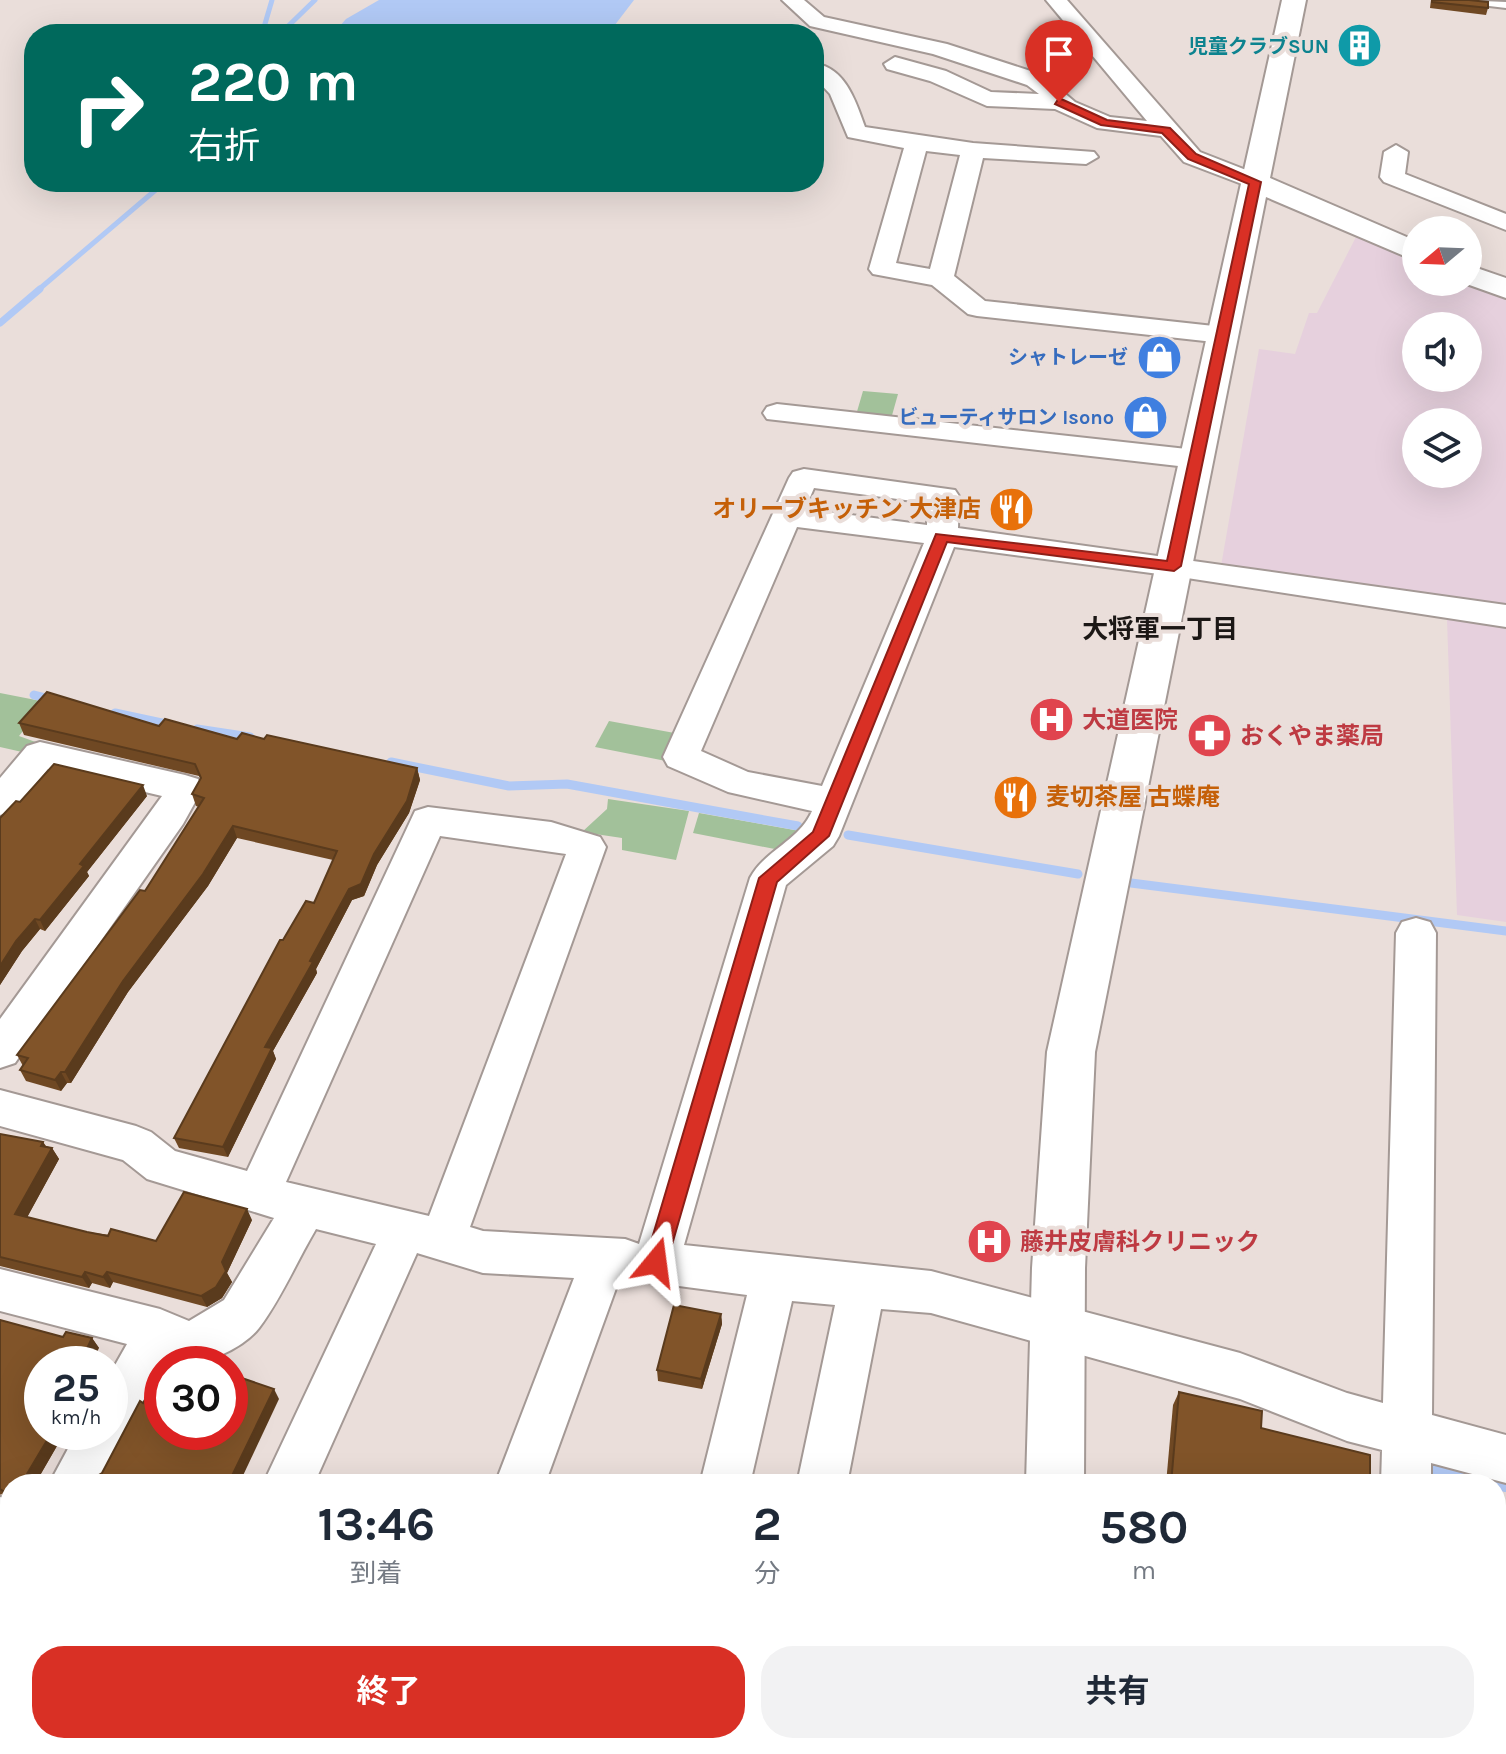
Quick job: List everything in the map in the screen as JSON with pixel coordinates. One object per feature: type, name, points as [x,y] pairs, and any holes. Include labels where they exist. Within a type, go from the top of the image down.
[{"type":"street","points":[[1056,0],[1192,157],[1402,246]]},
{"type":"street","points":[[1055,1474],[1054,1328],[1059,1202],[1071,1052],[1294,0]]},
{"type":"street","points":[[794,2],[817,22],[966,57],[1035,80],[1059,102],[1105,123],[1166,130]]},
{"type":"street","points":[[794,2],[836,5]]},
{"type":"street","points":[[824,29],[841,45],[938,76],[987,99],[1059,102]]},
{"type":"street","points":[[966,57],[986,43]]},
{"type":"street","points":[[824,75],[840,92],[856,132],[973,150],[1086,157]]},
{"type":"street","points":[[917,143],[882,269],[940,278],[977,308],[1223,335]]},
{"type":"street","points":[[940,278],[973,150]]},
{"type":"street","points":[[1396,152],[1392,177],[1505,220]]},
{"type":"street","points":[[1482,280],[1506,289]]},
{"type":"street","points":[[777,413],[1196,459]]},
{"type":"street","points":[[656,1262],[769,878],[820,836],[834,802],[942,537],[944,496],[804,478],[681,757],[741,783],[834,802]]},
{"type":"street","points":[[942,537],[1174,566],[1506,616]]},
{"type":"street","points":[[0,802],[40,755],[185,788],[170,815],[0,1051]]},
{"type":"street","points":[[259,1192],[428,821],[551,836],[587,847],[424,1234],[293,1474]]},
{"type":"street","points":[[1406,1474],[1416,933]]},
{"type":"street","points":[[0,1108],[136,1145],[162,1166],[305,1207],[424,1234],[483,1252],[656,1262],[774,1278],[931,1292],[1054,1328],[1240,1376],[1347,1417],[1506,1459]]},
{"type":"street","points":[[0,1290],[160,1331],[191,1346],[241,1315],[305,1207]]},
{"type":"street","points":[[524,1474],[604,1259]]},
{"type":"street","points":[[727,1474],[774,1278]]},
{"type":"street","points":[[824,1474],[862,1286]]},
{"type":"street","points":[[128,1389],[160,1331]]},
{"type":"street","points":[[80,1474],[94,1450]]},
{"type":"lane","points":[[1464,0],[1506,5]]},
{"type":"shaded area","points":[[1356,237],[1402,256],[1402,296],[1482,296],[1482,288],[1506,298],[1506,605],[1221,566],[1259,349],[1295,354],[1309,313],[1317,313]]},
{"type":"shaded area","points":[[1447,619],[1506,628],[1506,922],[1457,915]]},
{"type":"green space","points":[[863,391],[898,394],[891,419],[856,415]]},
{"type":"green space","points":[[0,693],[46,702],[19,736],[41,744],[31,754],[0,747]]},
{"type":"green space","points":[[609,721],[680,734],[671,762],[595,747]]},
{"type":"green space","points":[[608,799],[689,811],[676,860],[622,850],[622,838],[582,832],[607,809]]},
{"type":"green space","points":[[699,813],[811,833],[790,852],[693,833]]},
{"type":"water","points":[[379,0],[634,0],[616,24],[342,24]]},
{"type":"building","points":[[1432,2],[1488,2],[1488,8]]},
{"type":"building","points":[[47,692],[159,726],[165,719],[237,739],[242,733],[264,739],[267,735],[417,768],[407,801],[374,854],[361,884],[349,889],[310,961],[313,962],[265,1047],[272,1048],[223,1147],[174,1138],[280,940],[283,940],[306,901],[314,903],[337,851],[233,826],[203,874],[123,981],[65,1072],[61,1072],[55,1080],[20,1070],[28,1058],[17,1055],[140,890],[145,891],[204,798],[192,794],[201,778],[195,764],[19,723]]},
{"type":"building","points":[[54,764],[143,785],[80,864],[84,866],[40,920],[35,919],[16,941],[0,966],[0,818],[16,801],[20,802]]},
{"type":"building","points":[[0,1134],[43,1142],[41,1146],[52,1148],[15,1214],[87,1232],[108,1236],[111,1229],[156,1241],[184,1192],[247,1209],[222,1262],[226,1271],[216,1287],[201,1296],[107,1272],[103,1277],[85,1272],[82,1277],[0,1257]]},
{"type":"building","points":[[674,1305],[721,1314],[701,1379],[657,1370]]},
{"type":"building","points":[[0,1320],[63,1337],[66,1332],[92,1338],[88,1346],[24,1346],[24,1450],[41,1450],[27,1474],[0,1474]]},
{"type":"building","points":[[248,1380],[274,1389],[248,1443]]},
{"type":"building","points":[[1179,1392],[1262,1411],[1261,1428],[1370,1455],[1370,1474],[1172,1474]]},
{"type":"building","points":[[140,1401],[143,1403],[144,1450],[244,1450],[233,1474],[100,1474],[114,1450],[128,1450],[128,1424]]},
{"type":"waterway","points":[[265,24],[272,0]]},
{"type":"waterway","points":[[290,24],[315,0]]},
{"type":"waterway","points":[[37,291],[153,192]]},
{"type":"waterway","points":[[0,323],[40,289]]},
{"type":"waterway","points":[[34,695],[54,700]]},
{"type":"waterway","points":[[115,713],[171,725]]},
{"type":"waterway","points":[[197,729],[250,737]]},
{"type":"waterway","points":[[391,762],[509,786],[567,784],[798,826]]},
{"type":"waterway","points":[[848,835],[1078,874]]},
{"type":"waterway","points":[[1131,883],[1506,931]]},
{"type":"waterway","points":[[1423,1474],[1423,1469],[1447,1474]]},
{"type":"place","name":"児童クラブSUN","points":[[1360,46]]},
{"type":"place","name":"シャトレーゼ","points":[[1159,357]]},
{"type":"place","name":"ビューティサロン Isono","points":[[1145,417]]},
{"type":"place","name":"オリーブキッチン 大津店","points":[[1012,509]]},
{"type":"place","name":"大道医院","points":[[1051,720]]},
{"type":"place","name":"おくやま薬局","points":[[1209,736]]},
{"type":"place","name":"麦切茶屋 古蝶庵","points":[[1015,797]]},
{"type":"place","name":"藤井皮膚科クリニック","points":[[989,1242]]},
{"type":"district","name":"大将軍一丁目","points":[[1160,629]]},
{"type":"route","points":[[656,1262],[769,878],[820,836],[942,537],[1174,566],[1255,182],[1192,157],[1166,130],[1105,123],[1059,102]]}]
